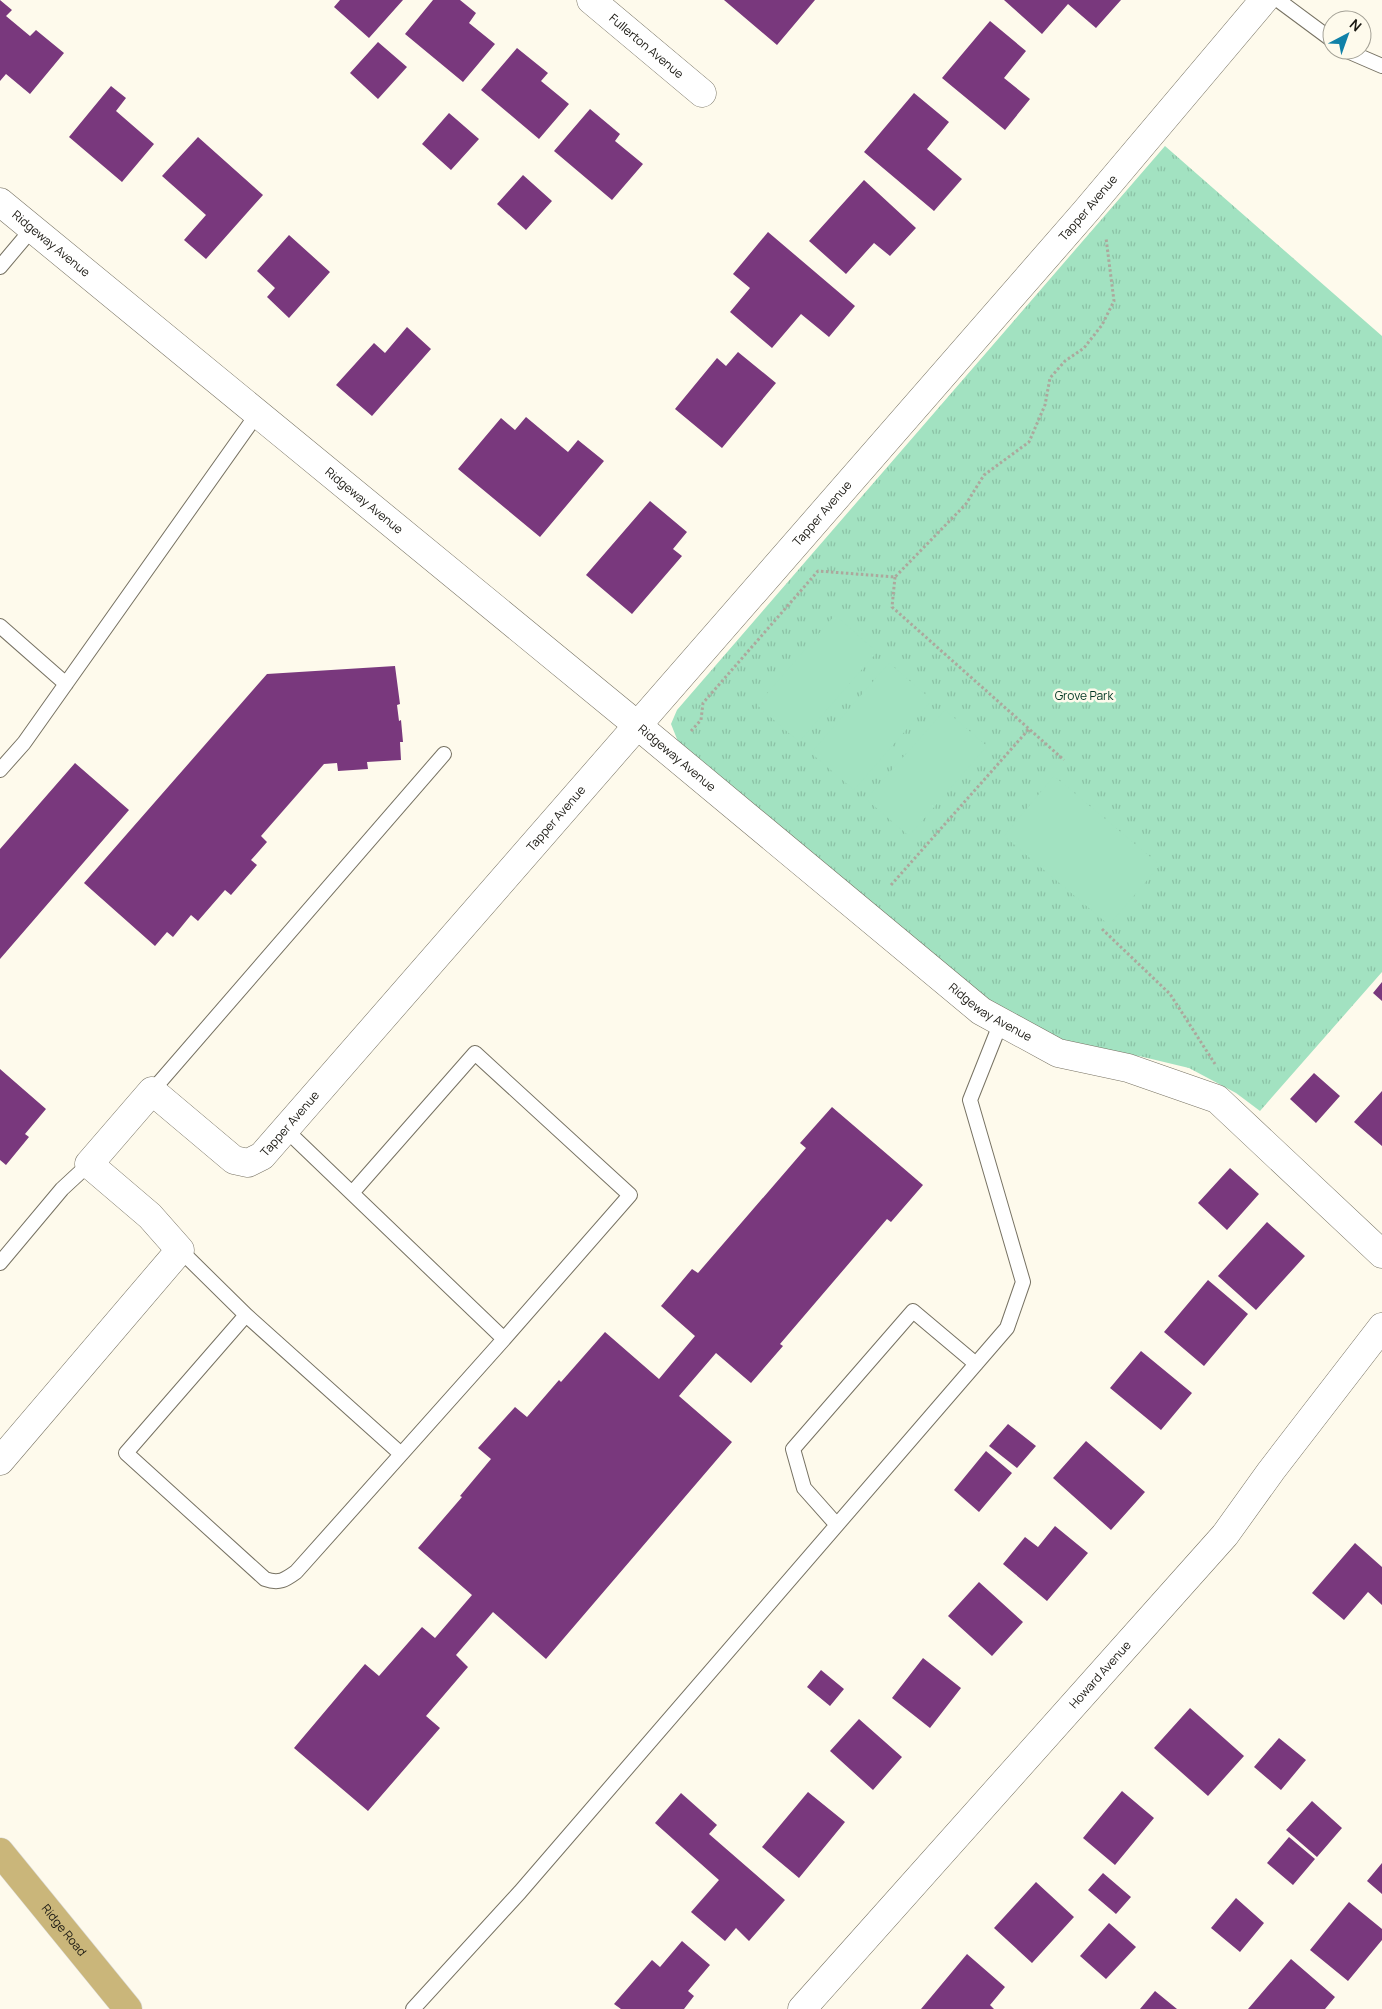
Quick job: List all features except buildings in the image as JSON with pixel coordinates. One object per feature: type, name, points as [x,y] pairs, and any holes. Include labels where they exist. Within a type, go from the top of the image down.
[{"type":"main road","name":"Ridge Road","points":[[0,1852],[128,2009]]},
{"type":"street","name":"Fullerton Avenue","points":[[591,0],[702,93]]},
{"type":"street","name":"Tapper Avenue","points":[[152,1092],[234,1160],[248,1163],[262,1156],[1086,210],[1264,0]]},
{"type":"street","name":"Ridgeway Avenue","points":[[0,202],[637,725],[981,1011],[1058,1053],[1128,1068],[1216,1099],[1382,1254]]},
{"type":"street","points":[[0,1461],[180,1250],[150,1216],[89,1164],[152,1092]]},
{"type":"street","name":"Howard Avenue","points":[[802,2009],[1225,1535],[1271,1471],[1382,1328]]},
{"type":"lane","points":[[1278,0],[1322,33]]},
{"type":"lane","points":[[1368,60],[1382,66]]},
{"type":"lane","points":[[0,268],[32,229]]},
{"type":"lane","points":[[0,770],[24,743],[257,414]]},
{"type":"lane","points":[[0,626],[66,684]]},
{"type":"lane","points":[[152,1092],[444,754]]},
{"type":"lane","points":[[413,2009],[533,1877],[1007,1328],[1023,1282],[970,1100],[1001,1022]]},
{"type":"lane","points":[[246,1315],[126,1453],[265,1580],[275,1582],[285,1580],[296,1572],[630,1195],[475,1053],[352,1193]]},
{"type":"lane","points":[[285,1129],[504,1339]]},
{"type":"lane","points":[[0,1263],[62,1189],[89,1164]]},
{"type":"lane","points":[[180,1250],[246,1315],[402,1454]]},
{"type":"lane","points":[[836,1524],[804,1488],[793,1449],[913,1311],[976,1364]]},
{"type":"path","points":[[1064,760],[892,607],[895,577],[966,504],[984,476],[1029,442],[1044,405],[1050,378],[1065,361],[1084,348],[1102,325],[1114,301],[1106,238]]},
{"type":"path","points":[[690,732],[701,720],[703,703],[818,571],[895,577]]},
{"type":"path","points":[[891,885],[1029,728]]},
{"type":"path","points":[[1102,929],[1170,994],[1215,1064]]},
{"type":"green space","name":"Grove Park","points":[[1165,146],[1382,336],[1382,972],[1260,1111],[1236,1093],[1189,1068],[1139,1056],[1084,1052],[1020,1029],[679,744],[671,724],[677,710]]},
{"type":"green space","points":[[835,615],[877,652],[799,742],[757,705]]},
{"type":"green space","points":[[889,663],[932,700],[854,790],[811,753]]},
{"type":"green space","points":[[945,710],[987,746],[909,836],[866,799]]},
{"type":"green space","points":[[1054,776],[1160,865],[1109,925],[1004,836]]}]
